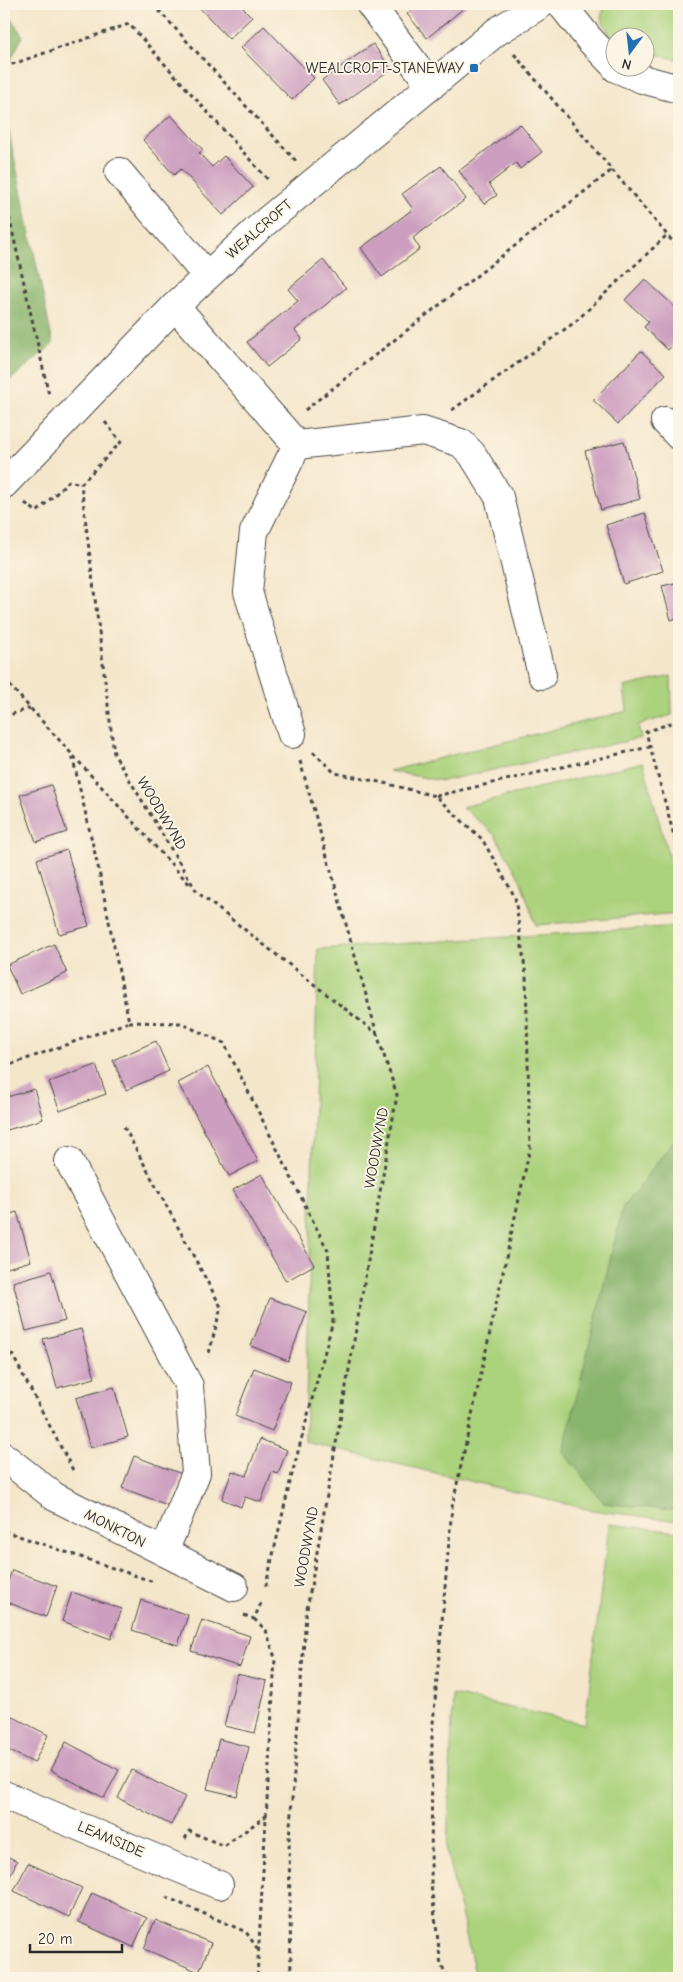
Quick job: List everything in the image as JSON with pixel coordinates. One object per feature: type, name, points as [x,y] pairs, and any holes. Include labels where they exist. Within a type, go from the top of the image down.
[{"type":"street","points":[[370,4],[431,86]]},
{"type":"street","name":"WEALCROFT","points":[[4,484],[175,306],[263,224],[496,32],[541,4]]},
{"type":"street","points":[[561,4],[606,57]]},
{"type":"street","points":[[640,78],[679,89]]},
{"type":"street","points":[[119,172],[207,276]]},
{"type":"street","points":[[175,306],[290,437]]},
{"type":"street","points":[[290,437],[423,431],[461,444],[472,454],[499,497],[542,675]]},
{"type":"street","points":[[290,437],[254,532],[248,592],[292,734]]},
{"type":"street","points":[[70,1161],[189,1386],[196,1473],[164,1552]]},
{"type":"street","name":"MONKTON","points":[[4,1457],[55,1497],[164,1552],[236,1600]]},
{"type":"street","name":"LEAMSIDE","points":[[4,1795],[219,1885]]},
{"type":"path","points":[[153,4],[315,182]]},
{"type":"path","points":[[4,67],[129,24],[288,203]]},
{"type":"path","points":[[496,32],[679,250]]},
{"type":"path","points":[[290,437],[612,170]]},
{"type":"path","points":[[4,194],[56,429]]},
{"type":"path","points":[[423,431],[575,322],[668,236]]},
{"type":"path","points":[[37,512],[69,481],[81,484],[121,442],[86,398]]},
{"type":"path","name":"WOODWYND","points":[[81,484],[114,754],[197,892],[377,1034],[397,1096],[306,1614],[289,1840],[290,1978]]},
{"type":"path","points":[[4,679],[197,892]]},
{"type":"path","points":[[4,717],[30,708]]},
{"type":"path","points":[[679,720],[646,732],[679,854]]},
{"type":"path","points":[[292,734],[335,773],[384,782],[435,796],[482,839],[515,897],[526,976],[530,1148],[452,1508],[432,1745],[432,1884],[441,1965],[449,1978]]},
{"type":"path","points":[[292,734],[377,1034]]},
{"type":"path","points":[[435,796],[649,747]]},
{"type":"path","points":[[72,755],[99,871],[129,1022]]},
{"type":"path","points":[[4,1067],[129,1022],[180,1023],[224,1043],[328,1251],[332,1321],[291,1478],[262,1600],[254,1619]]},
{"type":"path","points":[[124,1127],[220,1307],[207,1363],[189,1386]]},
{"type":"path","points":[[4,1339],[76,1476]]},
{"type":"path","points":[[4,1531],[160,1584]]},
{"type":"path","points":[[236,1600],[262,1600]]},
{"type":"path","points":[[236,1600],[266,1630],[275,1658],[257,1978]]},
{"type":"green space","points":[[605,4],[679,4],[679,60],[656,54],[656,28],[606,28],[601,18]]},
{"type":"green space","points":[[4,8],[23,36],[4,73]]},
{"type":"green space","points":[[4,108],[53,344],[8,382],[4,359]]},
{"type":"green space","points":[[671,676],[672,715],[638,725],[641,738],[442,781],[389,771],[627,711],[624,687]]},
{"type":"green space","points":[[643,762],[679,895],[679,913],[536,925],[520,879],[495,835],[462,807]]},
{"type":"green space","points":[[679,926],[679,1521],[591,1510],[305,1442],[318,949]]},
{"type":"green space","points":[[679,1134],[679,1511],[604,1503],[563,1452],[623,1207]]},
{"type":"green space","points":[[609,1524],[679,1532],[679,1978],[476,1978],[447,1853],[453,1695],[585,1724]]},
{"type":"building","points":[[196,4],[239,4],[252,17],[229,39]]},
{"type":"building","points":[[419,4],[469,4],[427,38],[407,14]]},
{"type":"building","points":[[264,26],[314,78],[292,100],[241,48]]},
{"type":"building","points":[[373,44],[391,69],[340,105],[322,80]]},
{"type":"building","points":[[171,115],[203,150],[199,153],[212,167],[224,156],[253,187],[223,215],[181,169],[174,175],[143,140]]},
{"type":"building","points":[[520,124],[542,152],[520,169],[516,163],[489,184],[497,195],[484,204],[459,171]]},
{"type":"building","points":[[441,166],[466,199],[413,238],[420,249],[382,277],[361,248],[413,209],[402,194]]},
{"type":"building","points":[[323,260],[346,288],[295,330],[302,339],[267,367],[247,342],[298,301],[288,289]]},
{"type":"building","points":[[645,279],[679,311],[679,338],[668,350],[644,327],[649,322],[625,300]]},
{"type":"building","points":[[641,351],[666,374],[618,424],[593,400]]},
{"type":"building","points":[[624,441],[640,499],[601,510],[585,451]]},
{"type":"building","points":[[645,513],[663,571],[624,584],[606,525]]},
{"type":"building","points":[[679,582],[679,617],[671,620],[662,586]]},
{"type":"building","points":[[51,785],[67,832],[36,842],[20,795]]},
{"type":"building","points":[[67,850],[89,926],[59,934],[37,859]]},
{"type":"building","points":[[54,944],[67,973],[20,994],[7,965]]},
{"type":"building","points":[[156,1041],[169,1071],[126,1090],[113,1060]]},
{"type":"building","points":[[96,1065],[106,1094],[60,1111],[49,1082]]},
{"type":"building","points":[[208,1067],[258,1161],[229,1176],[178,1083]]},
{"type":"building","points":[[34,1089],[43,1119],[4,1131],[4,1098]]},
{"type":"building","points":[[262,1174],[314,1265],[286,1281],[233,1190]]},
{"type":"building","points":[[17,1212],[31,1261],[4,1269],[4,1216]]},
{"type":"building","points":[[51,1271],[65,1321],[26,1331],[13,1282]]},
{"type":"building","points":[[270,1298],[307,1312],[288,1361],[251,1346]]},
{"type":"building","points":[[81,1329],[95,1378],[57,1388],[43,1339]]},
{"type":"building","points":[[254,1368],[291,1382],[272,1431],[235,1416]]},
{"type":"building","points":[[114,1387],[128,1437],[90,1448],[76,1398]]},
{"type":"building","points":[[260,1439],[287,1450],[278,1474],[272,1472],[261,1502],[245,1497],[241,1507],[222,1499],[232,1471],[246,1476]]},
{"type":"building","points":[[134,1456],[182,1474],[170,1506],[122,1488]]},
{"type":"building","points":[[12,1570],[57,1586],[46,1617],[4,1601],[4,1592]]},
{"type":"building","points":[[72,1592],[122,1609],[111,1639],[62,1621]]},
{"type":"building","points":[[141,1600],[188,1615],[178,1645],[132,1630]]},
{"type":"building","points":[[202,1620],[250,1636],[240,1667],[191,1651]]},
{"type":"building","points":[[237,1674],[267,1681],[255,1733],[224,1726]]},
{"type":"building","points":[[4,1712],[48,1735],[34,1763],[4,1748]]},
{"type":"building","points":[[219,1739],[249,1747],[237,1796],[207,1789]]},
{"type":"building","points":[[66,1742],[119,1770],[104,1798],[51,1770]]},
{"type":"building","points":[[132,1770],[185,1797],[171,1825],[118,1798]]},
{"type":"building","points":[[4,1855],[17,1861],[4,1889]]},
{"type":"building","points":[[28,1863],[82,1888],[69,1917],[14,1891]]},
{"type":"building","points":[[92,1893],[147,1918],[133,1947],[79,1922]]},
{"type":"building","points":[[155,1920],[211,1943],[199,1972],[144,1949]]},
{"type":"place","name":"WEALCROFT-STANEWAY","points":[[474,68]]}]
